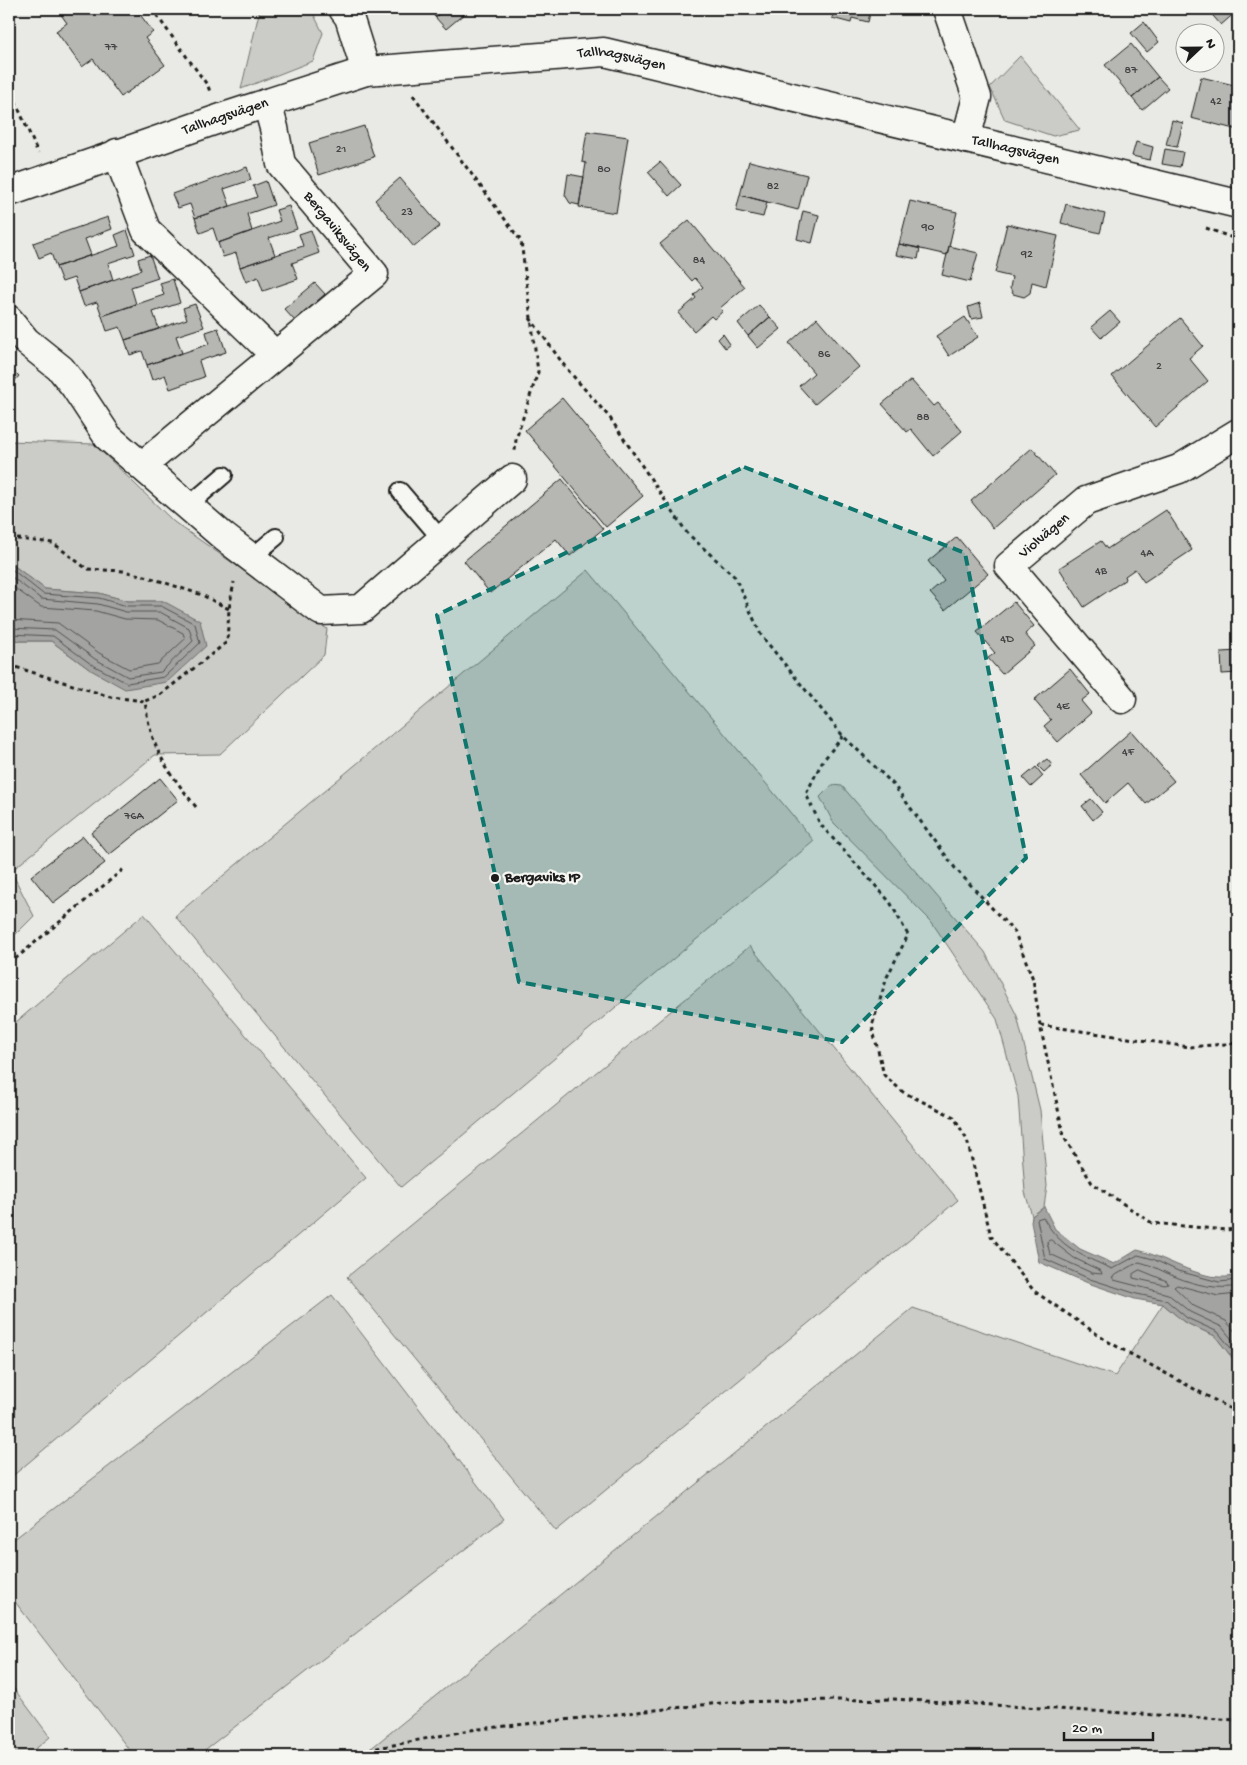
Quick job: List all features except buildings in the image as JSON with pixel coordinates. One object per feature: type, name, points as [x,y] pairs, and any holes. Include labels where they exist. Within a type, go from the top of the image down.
[{"type":"street","points":[[343,9],[349,17],[366,72]]},
{"type":"street","points":[[947,9],[977,97],[966,139]]},
{"type":"street","name":"Tallhagsvägen","points":[[9,192],[117,153],[366,72],[395,68],[604,52],[1238,204]]},
{"type":"street","name":"Bergaviksvägen","points":[[143,465],[374,274],[281,164],[267,103]]},
{"type":"street","points":[[117,153],[146,230],[275,355]]},
{"type":"street","points":[[9,320],[26,341],[61,369],[76,387],[108,437],[245,553],[321,611],[362,609],[512,479]]},
{"type":"street","name":"Violvägen","points":[[1122,699],[1009,566],[1086,501],[1179,470],[1238,433]]},
{"type":"lane","points":[[190,505],[224,475]]},
{"type":"lane","points":[[400,491],[442,540]]},
{"type":"lane","points":[[245,553],[276,537]]},
{"type":"path","points":[[152,9],[208,86],[219,120]]},
{"type":"path","points":[[395,68],[522,241],[538,372],[516,439],[512,479]]},
{"type":"path","points":[[9,87],[48,178]]},
{"type":"path","points":[[404,96],[422,93]]},
{"type":"path","points":[[1197,226],[1238,240]]},
{"type":"path","points":[[530,318],[566,368],[610,418],[687,533],[735,577],[761,635],[843,736],[893,784],[955,868],[1015,933],[1033,979],[1040,1025],[1064,1137],[1092,1183],[1152,1223],[1226,1230],[1238,1228]]},
{"type":"path","points":[[9,538],[53,543],[87,569],[123,571],[145,576],[202,595],[229,609]]},
{"type":"path","points":[[9,665],[111,697],[145,701],[160,695],[227,642],[229,609],[245,553]]},
{"type":"path","points":[[145,701],[152,735],[162,763],[196,808]]},
{"type":"path","points":[[843,736],[822,762],[806,794],[820,824],[890,902],[908,935],[887,976],[872,1026],[884,1076],[903,1092],[954,1117],[967,1140],[991,1236],[1034,1291],[1107,1341],[1238,1412]]},
{"type":"path","points":[[9,964],[126,867]]},
{"type":"path","points":[[1040,1025],[1189,1047],[1238,1043]]},
{"type":"path","points":[[337,1756],[470,1730],[730,1702],[894,1699],[1238,1720]]},
{"type":"highlighted area","points":[[744,467],[965,553],[1026,858],[842,1042],[519,982],[437,615]]},
{"type":"shaded area","points":[[260,9],[311,9],[323,33],[313,61],[241,89]]},
{"type":"shaded area","points":[[1020,56],[1080,130],[1053,136],[1005,120],[990,87]]},
{"type":"shaded area","points":[[9,441],[94,444],[174,522],[327,629],[324,655],[220,754],[155,755],[11,871],[34,916],[9,941],[9,639],[51,641],[89,669],[163,601],[128,601],[99,593],[45,589],[9,562]]},
{"type":"shaded area","name":"Bergaviks IP","points":[[588,570],[814,841],[401,1187],[175,916]]},
{"type":"shaded area","points":[[832,785],[842,786],[985,952],[1017,1016],[1040,1110],[1047,1186],[1044,1207],[1032,1216],[1025,1192],[1018,1096],[997,1019],[931,921],[833,822],[820,797]]},
{"type":"shaded area","points":[[144,914],[366,1178],[9,1479],[9,1028]]},
{"type":"shaded area","points":[[750,946],[958,1200],[556,1531],[347,1277]]},
{"type":"shaded area","points":[[332,1295],[504,1519],[197,1756],[134,1756],[9,1594],[9,1543]]},
{"type":"shaded area","points":[[1163,1304],[1184,1322],[1215,1336],[1238,1365],[1238,1756],[337,1756],[369,1750],[913,1308],[1115,1376]]},
{"type":"shaded area","points":[[9,1682],[50,1737],[27,1756],[9,1756]]},
{"type":"water","points":[[9,562],[45,589],[99,593],[128,601],[163,601],[200,621],[206,646],[167,682],[125,689],[89,669],[51,641],[9,639]]},
{"type":"water","points":[[1044,1207],[1055,1229],[1080,1249],[1114,1264],[1137,1250],[1187,1269],[1212,1276],[1238,1275],[1238,1365],[1215,1336],[1184,1322],[1163,1304],[1135,1299],[1088,1283],[1039,1262],[1031,1222],[1032,1216]]},
{"type":"place","name":"Bergaviks IP","points":[[495,878]]}]
